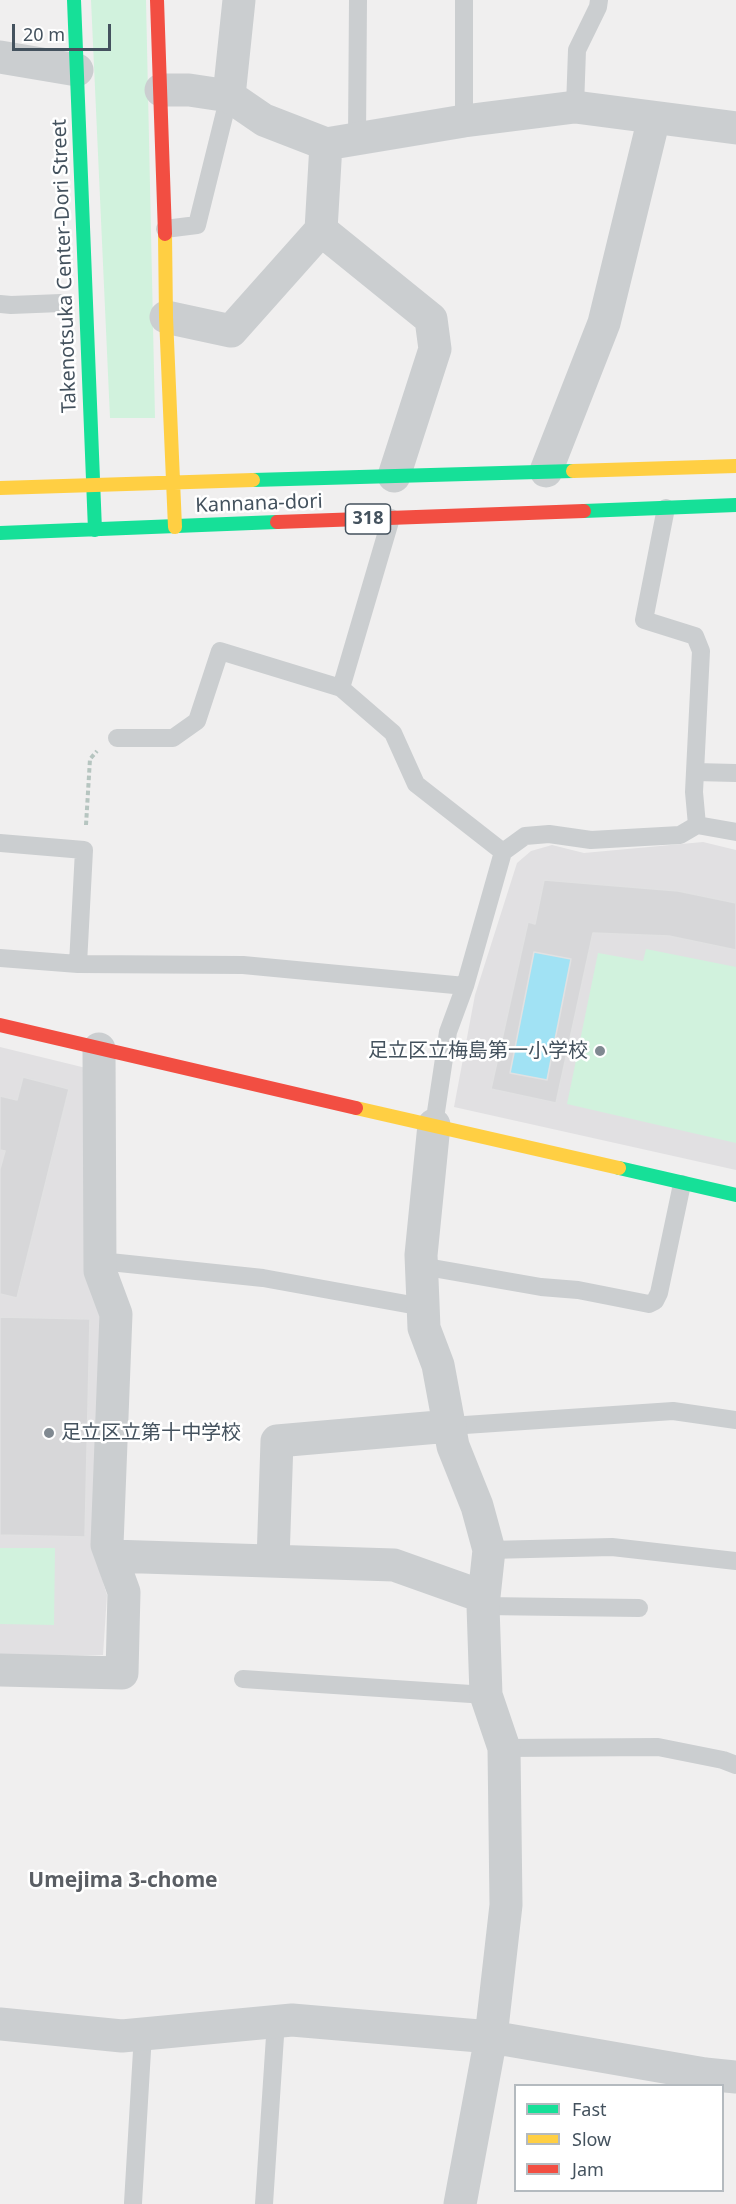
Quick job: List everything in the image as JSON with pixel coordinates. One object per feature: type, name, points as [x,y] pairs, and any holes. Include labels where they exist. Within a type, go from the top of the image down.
[{"type":"street","name":"Takenotsuka Center-Dori Street","points":[[74,0],[95,530]]},
{"type":"street","points":[[157,0],[175,527]]},
{"type":"street","points":[[229,96],[239,0]]},
{"type":"street","points":[[0,57],[77,70]]},
{"type":"street","points":[[161,90],[189,90],[229,96],[264,120],[341,142],[464,121],[575,107],[736,128]]},
{"type":"street","points":[[546,471],[604,323],[654,118]]},
{"type":"street","points":[[166,316],[231,331],[321,230],[341,142]]},
{"type":"street","points":[[321,230],[431,319],[435,349],[394,476]]},
{"type":"street","name":"Kannana-dori","points":[[0,488],[736,466]]},
{"type":"street","name":"Kannana-dori","points":[[0,533],[736,505]]},
{"type":"street","points":[[0,1024],[99,1050],[736,1195]]},
{"type":"street","points":[[0,1670],[122,1673],[124,1592],[107,1545],[116,1314],[100,1271],[99,1050]]},
{"type":"street","points":[[434,1125],[421,1266],[424,1328],[438,1365],[453,1446],[477,1506],[489,1550],[483,1601],[486,1695],[504,1748],[506,1905],[491,2037],[460,2204]]},
{"type":"street","points":[[273,1561],[277,1441],[450,1426]]},
{"type":"street","points":[[111,1556],[394,1565],[483,1601]]},
{"type":"street","points":[[0,2024],[122,2036],[292,2020],[491,2037],[705,2074],[736,2077]]},
{"type":"lane","points":[[341,142],[358,0]]},
{"type":"lane","points":[[464,0],[464,121]]},
{"type":"lane","points":[[575,107],[577,50],[598,7],[599,0]]},
{"type":"lane","points":[[165,229],[197,225],[229,96]]},
{"type":"lane","points":[[0,304],[11,306],[61,303]]},
{"type":"lane","points":[[666,508],[644,620],[695,636],[700,651],[694,792],[697,825]]},
{"type":"lane","points":[[341,688],[391,518]]},
{"type":"lane","points":[[117,738],[173,738],[198,722],[220,651],[341,688],[393,733],[416,784],[503,852]]},
{"type":"lane","points":[[695,772],[736,773]]},
{"type":"lane","points":[[434,1125],[448,1032],[465,986],[503,852],[525,836],[549,834],[591,840],[669,836],[680,835],[697,825],[736,832]]},
{"type":"lane","points":[[0,843],[84,850],[78,964]]},
{"type":"lane","points":[[0,958],[78,964],[243,965],[465,986]]},
{"type":"lane","points":[[421,1266],[541,1287],[578,1290],[649,1305],[655,1301],[659,1293],[682,1184]]},
{"type":"lane","points":[[100,1261],[263,1278],[423,1307]]},
{"type":"lane","points":[[450,1426],[673,1411],[736,1420]]},
{"type":"lane","points":[[489,1550],[612,1547],[736,1561]]},
{"type":"lane","points":[[483,1601],[639,1608]]},
{"type":"lane","points":[[243,1679],[486,1695]]},
{"type":"lane","points":[[504,1748],[658,1747],[723,1760],[736,1765]]},
{"type":"lane","points":[[264,2204],[276,2021]]},
{"type":"lane","points":[[133,2203],[143,2034]]},
{"type":"path","points":[[84,850],[90,759],[109,740],[117,738]]},
{"type":"shaded area","name":"足立区立梅島第一小学校","points":[[703,842],[736,850],[736,1170],[454,1107],[475,995],[517,863],[531,851],[552,845],[584,853]]},
{"type":"shaded area","name":"足立区立第十中学校","points":[[0,1047],[86,1068],[103,1318],[93,1549],[107,1595],[103,1655],[0,1656]]},
{"type":"green space","points":[[91,0],[146,0],[155,418],[110,418]]},
{"type":"green space","points":[[646,949],[736,967],[736,1143],[567,1104],[598,953],[643,961]]},
{"type":"green space","points":[[0,1548],[55,1548],[54,1625],[0,1624]]},
{"type":"water","points":[[534,952],[571,959],[547,1080],[510,1073]]},
{"type":"building","points":[[544,880],[678,891],[736,903],[736,950],[669,936],[593,933],[556,1103],[491,1089],[528,922],[535,924]],"holes":[[[534,952],[571,959],[547,1080],[510,1073]]]},
{"type":"building","points":[[23,1077],[69,1089],[17,1298],[0,1294],[0,1169],[5,1151],[0,1150],[0,1096],[17,1100]]},
{"type":"building","points":[[0,1317],[90,1319],[85,1537],[0,1535]]},
{"type":"traffic: fast","points":[[74,0],[95,530]]},
{"type":"traffic: fast","points":[[253,480],[573,471]]},
{"type":"traffic: fast","points":[[584,511],[736,505]]},
{"type":"traffic: fast","points":[[0,533],[277,522]]},
{"type":"traffic: fast","points":[[619,1168],[736,1195]]},
{"type":"traffic: slow","points":[[165,234],[166,317],[175,527]]},
{"type":"traffic: slow","points":[[573,471],[736,466]]},
{"type":"traffic: slow","points":[[0,488],[253,480]]},
{"type":"traffic: slow","points":[[356,1108],[619,1168]]},
{"type":"traffic: jam","points":[[157,0],[165,234]]},
{"type":"traffic: jam","points":[[277,522],[584,511]]},
{"type":"traffic: jam","points":[[0,1025],[356,1108]]},
{"type":"place","name":"足立区立梅島第一小学校","points":[[600,1051]]},
{"type":"place","name":"足立区立第十中学校","points":[[49,1433]]},
{"type":"district","name":"Umejima 3-chome","points":[[123,1881]]}]
